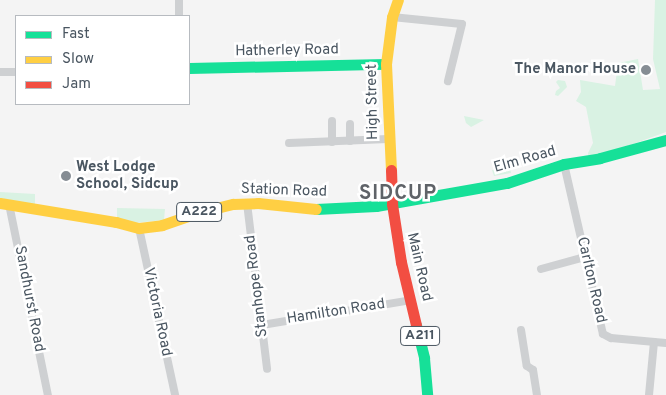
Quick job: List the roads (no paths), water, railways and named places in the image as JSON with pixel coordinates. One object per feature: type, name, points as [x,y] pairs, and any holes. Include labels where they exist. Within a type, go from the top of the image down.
[{"type":"main road","name":"High Street","points":[[392,204],[386,64],[392,17],[398,0]]},
{"type":"main road","name":"Hatherley Road","points":[[190,68],[386,64]]},
{"type":"main road","name":"Elm Road","points":[[392,204],[507,183],[564,164],[600,158],[666,140]]},
{"type":"main road","name":"Station Road","points":[[5,203],[116,222],[139,228],[162,225],[217,207],[247,203],[307,209],[392,204]]},
{"type":"main road","name":"Main Road","points":[[392,204],[401,262],[424,358],[427,395]]},
{"type":"street","points":[[179,0],[179,15]]},
{"type":"street","points":[[392,17],[462,24],[448,81]]},
{"type":"street","points":[[0,72],[15,72]]},
{"type":"street","points":[[332,121],[332,142]]},
{"type":"street","points":[[350,124],[350,141]]},
{"type":"street","points":[[288,143],[388,139]]},
{"type":"street","name":"Carlton Road","points":[[564,164],[603,334],[610,338],[666,343]]},
{"type":"street","name":"Sandhurst Road","points":[[5,203],[48,395]]},
{"type":"street","name":"Stanhope Road","points":[[247,203],[267,369]]},
{"type":"street","name":"Victoria Road","points":[[139,228],[175,395]]},
{"type":"street","points":[[541,269],[585,257]]},
{"type":"street","name":"Hamilton Road","points":[[262,324],[411,300]]},
{"type":"street","points":[[521,330],[527,366],[533,370],[537,395]]},
{"type":"street","points":[[649,395],[654,342]]},
{"type":"place","name":"The Manor House","points":[[646,70]]},
{"type":"place","name":"West Lodge School, Sidcup","points":[[66,176]]},
{"type":"district","name":"SIDCUP","points":[[398,194]]}]
